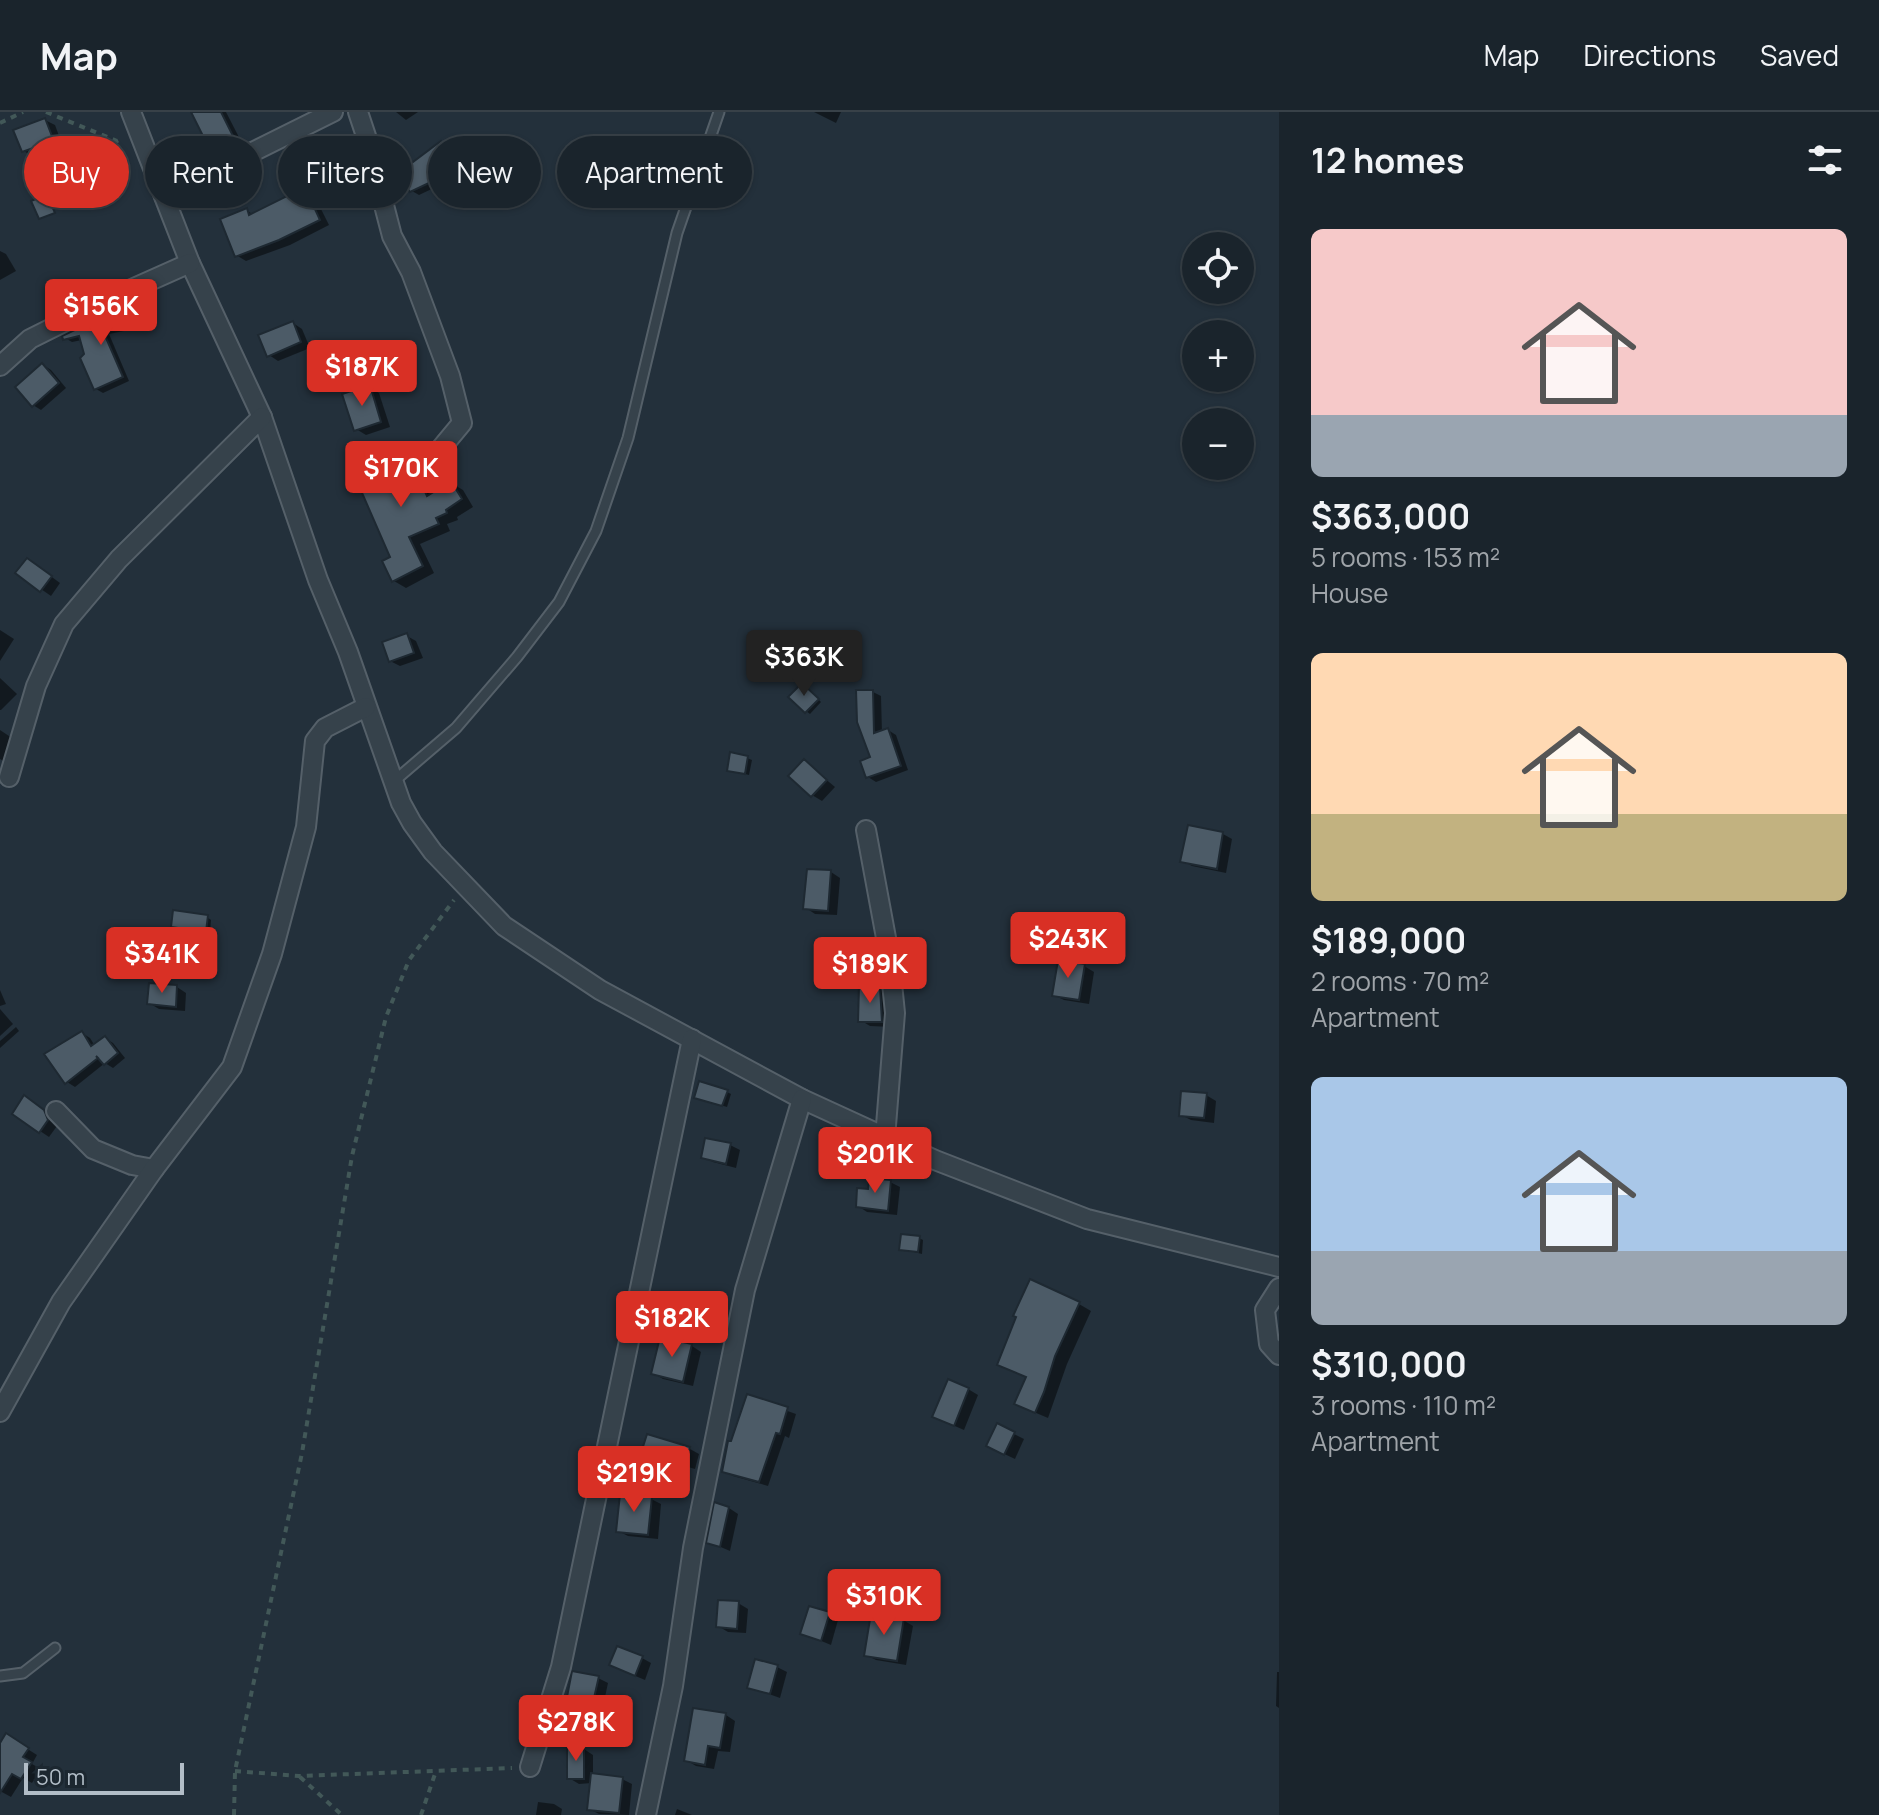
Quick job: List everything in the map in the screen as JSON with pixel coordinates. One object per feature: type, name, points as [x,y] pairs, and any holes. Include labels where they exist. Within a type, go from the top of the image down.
[{"type":"street","points":[[131,112],[145,150]]},
{"type":"street","points":[[262,147],[333,112]]},
{"type":"street","points":[[358,112],[392,236],[411,272],[450,376],[462,423],[428,464]]},
{"type":"street","points":[[169,208],[190,263],[262,417],[318,580],[348,652],[393,782],[412,823],[433,852],[504,926],[600,990],[802,1099],[885,1138],[1018,1194],[1087,1219],[1279,1267]]},
{"type":"street","points":[[0,366],[30,339],[190,263]]},
{"type":"street","points":[[9,777],[36,686],[64,624],[119,559],[262,417]]},
{"type":"street","points":[[0,1412],[61,1302],[154,1169],[232,1067],[272,954],[306,827],[315,741],[325,728],[366,707]]},
{"type":"street","points":[[866,830],[889,954],[895,1013],[885,1138]]},
{"type":"street","points":[[530,1767],[561,1667],[692,1039]]},
{"type":"street","points":[[646,1815],[673,1686],[693,1548],[745,1290],[802,1099]]},
{"type":"street","points":[[56,1111],[93,1149],[132,1165],[154,1169]]},
{"type":"street","points":[[1279,1288],[1265,1310],[1269,1344],[1279,1355]]},
{"type":"lane","points":[[393,782],[456,728],[517,657],[559,602],[596,531],[628,438],[677,233],[719,112]]},
{"type":"lane","points":[[0,1676],[23,1673],[55,1648]]},
{"type":"path","points":[[0,123],[23,112]]},
{"type":"path","points":[[46,112],[117,141],[137,131]]},
{"type":"path","points":[[234,1815],[235,1771],[302,1453],[352,1156],[386,1017],[409,960],[465,885]]},
{"type":"path","points":[[235,1771],[299,1776],[530,1767]]},
{"type":"path","points":[[421,1815],[436,1771]]},
{"type":"path","points":[[299,1776],[342,1815]]},
{"type":"building","points":[[191,112],[221,112],[233,136],[203,136]]},
{"type":"building","points":[[45,118],[52,136],[24,136],[22,152],[13,130]]},
{"type":"building","points":[[428,151],[428,183],[412,191],[412,163]]},
{"type":"building","points":[[278,200],[278,208],[315,208],[320,220],[235,257],[220,219],[247,208],[249,215]]},
{"type":"building","points":[[34,208],[53,208],[55,213],[39,219]]},
{"type":"building","points":[[129,304],[133,325],[103,331],[123,377],[94,390],[80,358],[84,354],[79,336],[63,340],[62,336]]},
{"type":"building","points":[[293,321],[301,342],[267,357],[258,335]]},
{"type":"building","points":[[42,363],[59,383],[32,407],[15,387]]},
{"type":"building","points":[[370,385],[381,422],[354,431],[342,394]]},
{"type":"building","points":[[395,447],[414,491],[423,487],[427,496],[451,481],[462,499],[446,510],[447,513],[436,518],[439,524],[409,537],[423,566],[392,582],[382,561],[390,557],[352,470]]},
{"type":"building","points":[[27,558],[52,576],[40,592],[15,573]]},
{"type":"building","points":[[407,633],[414,653],[389,662],[382,642]]},
{"type":"building","points":[[802,683],[819,699],[805,713],[788,697]]},
{"type":"building","points":[[856,690],[873,690],[874,733],[888,728],[901,766],[866,778],[860,761],[870,757],[857,722]]},
{"type":"building","points":[[730,752],[748,756],[745,774],[727,771]]},
{"type":"building","points":[[804,759],[827,780],[811,797],[788,776]]},
{"type":"building","points":[[1188,825],[1223,832],[1217,869],[1180,862]]},
{"type":"building","points":[[807,869],[831,870],[828,911],[803,909]]},
{"type":"building","points":[[173,910],[208,915],[206,932],[171,927]]},
{"type":"building","points":[[1058,960],[1085,964],[1079,1000],[1052,996]]},
{"type":"building","points":[[149,983],[177,985],[176,1007],[147,1004]]},
{"type":"building","points":[[859,986],[880,987],[882,1022],[858,1022]]},
{"type":"building","points":[[82,1031],[91,1046],[105,1036],[118,1053],[104,1065],[98,1058],[65,1084],[44,1054]]},
{"type":"building","points":[[699,1081],[728,1090],[722,1106],[694,1098]]},
{"type":"building","points":[[1181,1091],[1207,1093],[1204,1118],[1179,1116]]},
{"type":"building","points":[[24,1095],[44,1110],[48,1120],[39,1133],[12,1114]]},
{"type":"building","points":[[705,1138],[731,1143],[726,1164],[701,1158]]},
{"type":"building","points":[[869,1178],[891,1180],[888,1211],[856,1207],[857,1188],[868,1189]]},
{"type":"building","points":[[901,1234],[920,1236],[918,1252],[899,1250]]},
{"type":"building","points":[[1030,1279],[1080,1302],[1055,1356],[1035,1413],[1014,1404],[1026,1377],[997,1365],[1016,1317],[1013,1316]]},
{"type":"building","points":[[660,1337],[692,1344],[683,1382],[651,1374]]},
{"type":"building","points":[[948,1379],[969,1388],[954,1426],[932,1417]]},
{"type":"building","points":[[747,1394],[788,1407],[759,1482],[722,1472],[728,1441],[731,1441]]},
{"type":"building","points":[[997,1423],[1015,1432],[1004,1455],[986,1446]]},
{"type":"building","points":[[647,1434],[690,1447],[685,1465],[641,1453]]},
{"type":"building","points":[[620,1494],[652,1497],[648,1535],[616,1532]]},
{"type":"building","points":[[714,1502],[729,1507],[720,1547],[706,1543]]},
{"type":"building","points":[[718,1600],[739,1601],[737,1629],[716,1627]]},
{"type":"building","points":[[809,1606],[830,1612],[821,1641],[800,1634]]},
{"type":"building","points":[[871,1613],[904,1618],[897,1661],[864,1656]]},
{"type":"building","points":[[617,1646],[643,1656],[635,1676],[609,1665]]},
{"type":"building","points":[[755,1659],[778,1665],[770,1694],[747,1688]]},
{"type":"building","points":[[572,1671],[599,1676],[592,1707],[566,1702]]},
{"type":"building","points":[[693,1708],[726,1713],[720,1748],[708,1746],[705,1765],[684,1761]]},
{"type":"building","points":[[6,1733],[29,1748],[23,1757],[32,1762],[21,1779],[12,1774],[0,1793],[0,1743]]},
{"type":"building","points":[[567,1747],[584,1747],[584,1779],[567,1779]]},
{"type":"building","points":[[591,1773],[623,1777],[619,1813],[587,1810]]}]
